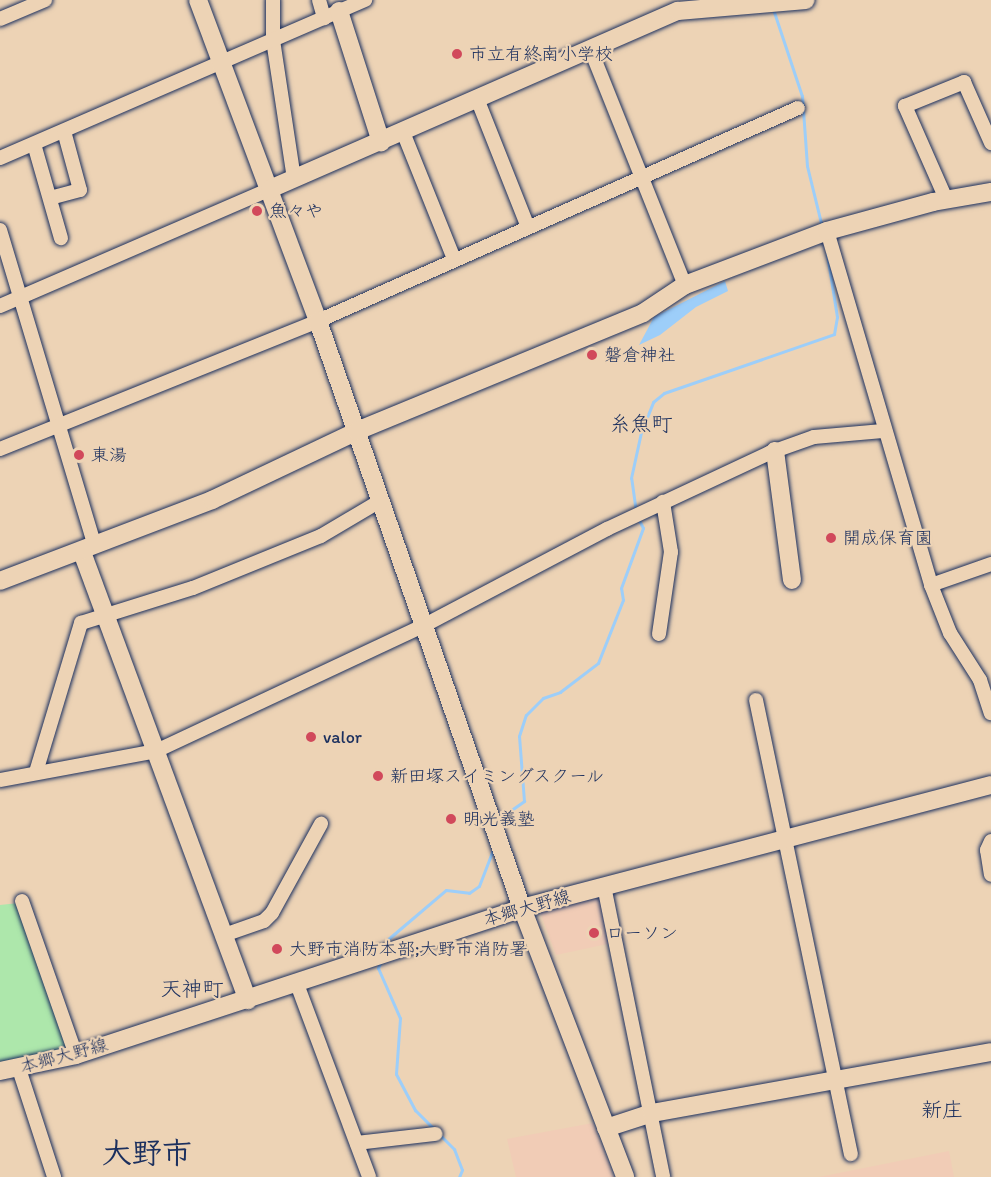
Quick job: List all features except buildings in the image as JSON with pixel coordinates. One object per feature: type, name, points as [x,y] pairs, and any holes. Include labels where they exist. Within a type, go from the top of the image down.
[{"type":"street","points":[[0,19],[45,0]]},
{"type":"street","points":[[198,0],[318,321],[522,908],[625,1177]]},
{"type":"street","points":[[273,0],[273,40],[294,179]]},
{"type":"street","points":[[319,0],[331,15],[381,142]]},
{"type":"street","points":[[0,158],[365,0]]},
{"type":"street","points":[[0,306],[478,101],[590,48],[678,11],[762,1],[806,0]]},
{"type":"street","points":[[590,48],[685,285]]},
{"type":"street","points":[[946,199],[905,106],[964,82],[991,143]]},
{"type":"street","points":[[478,101],[528,227]]},
{"type":"street","points":[[0,449],[318,321],[798,108]]},
{"type":"street","points":[[50,198],[80,190],[64,130]]},
{"type":"street","points":[[403,132],[454,259]]},
{"type":"street","points":[[34,144],[61,238]]},
{"type":"street","points":[[0,581],[213,500],[357,431],[643,313],[685,285],[827,231],[946,199],[991,192]]},
{"type":"street","points":[[0,230],[58,424],[105,614],[248,1000]]},
{"type":"street","points":[[827,231],[931,585],[950,633],[980,680],[991,713]]},
{"type":"street","points":[[0,780],[156,751],[423,626],[663,502],[775,451],[814,437],[884,431]]},
{"type":"street","points":[[775,451],[792,580]]},
{"type":"street","points":[[36,772],[81,623],[193,588],[321,536],[380,501]]},
{"type":"street","points":[[659,634],[670,552],[663,502]]},
{"type":"street","points":[[931,585],[991,564]]},
{"type":"street","points":[[756,700],[851,1154]]},
{"type":"street","name":"本郷大野線","points":[[0,1071],[19,1069],[76,1055],[522,908],[991,785]]},
{"type":"street","points":[[224,935],[264,921],[272,914],[321,824]]},
{"type":"street","points":[[991,841],[987,850],[991,875]]},
{"type":"street","points":[[604,886],[652,1113],[663,1177]]},
{"type":"street","points":[[22,901],[76,1055]]},
{"type":"street","points":[[297,984],[369,1177]]},
{"type":"street","points":[[606,1128],[652,1113],[991,1052]]},
{"type":"street","points":[[19,1069],[54,1177]]},
{"type":"street","points":[[357,1143],[435,1134]]},
{"type":"shaded area","points":[[602,895],[612,943],[556,955],[540,912]]},
{"type":"shaded area","points":[[593,1123],[614,1177],[516,1177],[507,1139]]},
{"type":"shaded area","points":[[949,1151],[954,1177],[819,1177]]},
{"type":"green space","points":[[19,903],[70,1049],[0,1064],[0,905]]},
{"type":"water","points":[[725,281],[728,291],[696,307],[660,335],[639,345],[654,317]]},
{"type":"waterway","points":[[773,9],[802,96],[807,166],[822,227]]},
{"type":"waterway","points":[[636,512],[631,478],[641,432],[653,402],[664,393],[834,334],[837,317],[827,254]]},
{"type":"waterway","points":[[502,827],[507,813],[524,801],[519,736],[526,715],[543,698],[560,692],[598,663],[623,600],[621,588],[643,528],[638,518]]},
{"type":"waterway","points":[[385,946],[387,940],[446,890],[469,893],[479,886],[494,847]]},
{"type":"waterway","points":[[381,961],[378,968],[400,1018],[396,1074],[415,1110],[434,1129]]},
{"type":"waterway","points":[[438,1133],[454,1149],[462,1170],[459,1177]]},
{"type":"place","name":"市立有終南小学校","points":[[457,54]]},
{"type":"place","name":"魚々や","points":[[257,211]]},
{"type":"place","name":"磐倉神社","points":[[592,355]]},
{"type":"place","name":"東湯","points":[[79,455]]},
{"type":"place","name":"開成保育園","points":[[831,538]]},
{"type":"place","name":"valor","points":[[311,737]]},
{"type":"place","name":"新田塚スイミングスクール","points":[[378,776]]},
{"type":"place","name":"明光義塾","points":[[451,819]]},
{"type":"place","name":"ローソン","points":[[594,933]]},
{"type":"place","name":"大野市消防本部;大野市消防署","points":[[277,949]]},
{"type":"district","name":"糸魚町","points":[[641,424]]},
{"type":"district","name":"天神町","points":[[192,989]]},
{"type":"district","name":"新庄","points":[[942,1110]]},
{"type":"district","name":"大野市","points":[[147,1153]]}]
